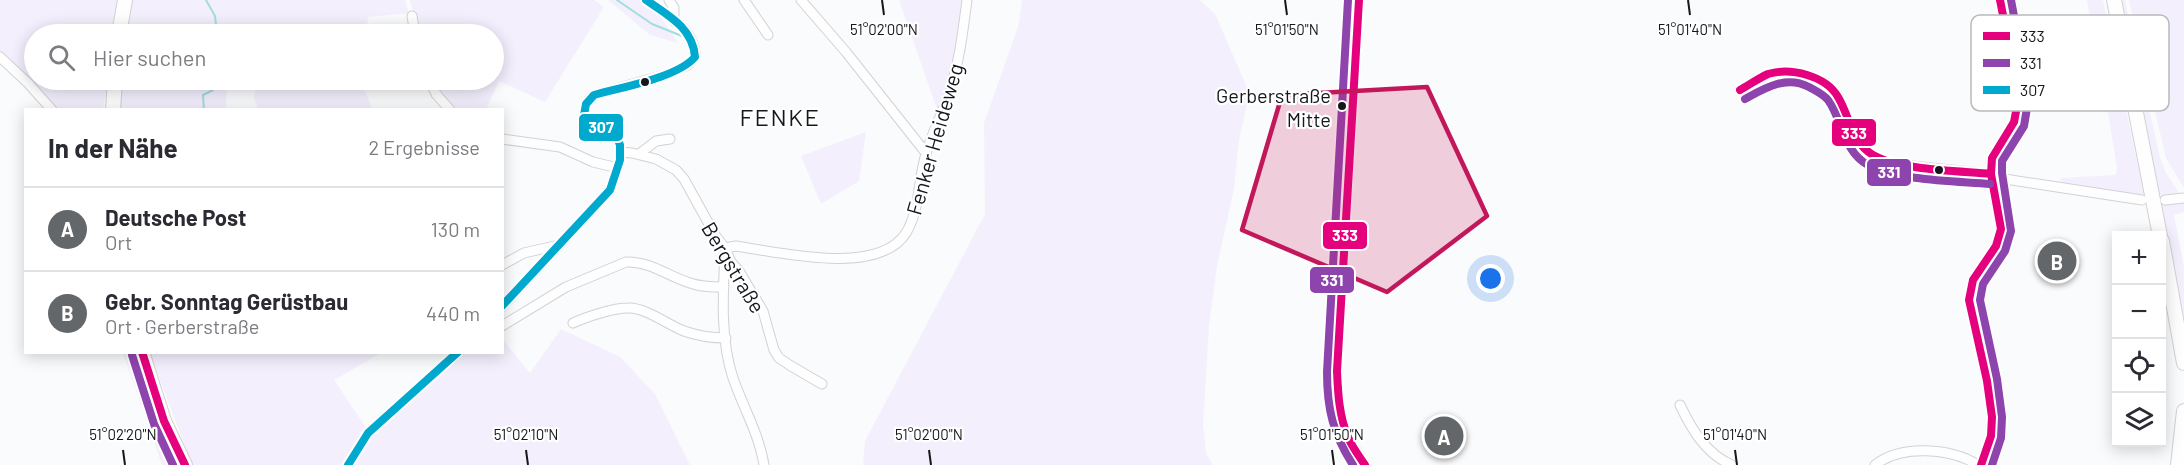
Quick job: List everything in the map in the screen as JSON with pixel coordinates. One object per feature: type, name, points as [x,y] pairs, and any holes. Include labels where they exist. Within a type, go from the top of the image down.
[{"type":"main road","points":[[121,24],[125,0]]},
{"type":"main road","points":[[2114,0],[2117,15]]},
{"type":"main road","points":[[113,108],[114,90]]},
{"type":"main road","points":[[2136,111],[2159,231]]},
{"type":"main road","points":[[2166,263],[2184,363]]},
{"type":"main road","points":[[143,354],[164,421],[185,465]]},
{"type":"main road","points":[[2178,465],[2184,411]]},
{"type":"street","points":[[504,305],[610,190],[621,152],[617,137],[610,131],[590,123],[584,115],[584,108],[594,95],[668,74],[688,65],[694,57],[694,45],[685,30],[646,0]]},
{"type":"street","points":[[669,0],[674,8],[675,21]]},
{"type":"street","points":[[744,0],[768,35]]},
{"type":"street","points":[[801,0],[846,52],[926,153]]},
{"type":"street","name":"Fenker Heideweg","points":[[725,248],[736,246],[805,257],[838,259],[872,255],[894,246],[906,233],[915,210],[926,153],[950,92],[968,0]]},
{"type":"street","points":[[1359,0],[1337,386],[1340,413],[1349,438],[1365,465]]},
{"type":"street","points":[[2000,0],[2003,15]]},
{"type":"street","points":[[412,16],[413,24]]},
{"type":"street","points":[[0,57],[24,79]]},
{"type":"street","points":[[1740,90],[1769,74],[1796,72],[1808,75],[1829,86],[1838,96],[1858,142],[1872,155],[1893,164],[1929,166],[2142,200]]},
{"type":"street","points":[[34,90],[50,108]]},
{"type":"street","points":[[434,90],[448,108]]},
{"type":"street","points":[[1875,465],[1881,460],[1905,452],[1939,452],[1980,465],[1991,436],[1992,417],[1987,381],[1969,300],[1973,280],[1996,246],[2001,229],[1991,176],[1992,158],[2014,122],[2016,111]]},
{"type":"street","points":[[639,154],[656,141],[670,139]]},
{"type":"street","points":[[504,140],[560,147],[593,162],[618,168]]},
{"type":"street","name":"Bergstraße","points":[[621,152],[656,159],[676,170],[684,179],[715,235],[725,248],[730,262],[739,271],[762,311],[774,350],[779,358],[822,384]]},
{"type":"street","points":[[2165,200],[2184,198]]},
{"type":"street","points":[[504,264],[524,253],[559,245]]},
{"type":"street","points":[[725,248],[727,352],[733,377],[760,445],[764,465]]},
{"type":"street","points":[[504,325],[566,287],[626,262],[636,262],[652,267],[691,284],[724,287]]},
{"type":"street","points":[[573,323],[627,308],[636,309],[683,331],[700,336],[726,338]]},
{"type":"street","points":[[348,465],[368,433],[457,354]]},
{"type":"street","points":[[1680,405],[1690,426],[1707,448],[1722,461],[1732,465]]},
{"type":"highlighted area","points":[[1427,87],[1487,216],[1387,292],[1242,230],[1282,95]]},
{"type":"shaded area","points":[[0,0],[405,0],[409,13],[368,17],[367,24],[24,24],[24,79],[0,55]]},
{"type":"shaded area","points":[[410,0],[594,0],[604,7],[545,102],[504,83],[504,24],[416,24]]},
{"type":"shaded area","points":[[608,0],[641,0],[657,11],[678,43],[650,35]]},
{"type":"shaded area","points":[[899,0],[966,0],[948,91],[939,115]]},
{"type":"shaded area","points":[[1022,0],[1200,0],[1215,14],[1247,87],[1248,100],[1239,140],[1234,189],[1217,266],[1209,326],[1203,425],[1206,453],[1213,465],[863,465],[865,441],[985,214],[984,123],[1019,24]]},
{"type":"shaded area","points":[[2087,0],[2103,0],[2106,15],[2089,15]]},
{"type":"shaded area","points":[[2119,0],[2125,0],[2128,15],[2122,15]]},
{"type":"shaded area","points":[[2129,0],[2184,0],[2184,188],[2166,158],[2155,111],[2169,111],[2169,15],[2133,15]]},
{"type":"shaded area","points":[[35,90],[106,90],[103,108],[53,108]]},
{"type":"shaded area","points":[[118,90],[227,90],[226,108],[117,108]]},
{"type":"shaded area","points":[[255,90],[365,90],[372,108],[258,108],[254,98]]},
{"type":"shaded area","points":[[439,90],[495,90],[486,108],[452,108]]},
{"type":"shaded area","points":[[2108,111],[2126,111],[2144,195],[2060,182],[2061,178],[2116,175],[2117,168]]},
{"type":"shaded area","points":[[2141,111],[2150,111],[2160,158],[2166,173],[2180,194],[2158,195]]},
{"type":"shaded area","points":[[866,132],[859,181],[821,204],[801,156]]},
{"type":"shaded area","points":[[2184,202],[2184,212],[2174,215],[2184,267],[2184,329],[2166,231],[2160,206]]},
{"type":"shaded area","points":[[561,329],[620,357],[655,394],[690,465],[351,465],[371,435],[440,377],[463,354],[504,354],[504,341],[530,373]]},
{"type":"shaded area","points":[[123,354],[131,354],[155,426],[173,465],[162,465]]},
{"type":"shaded area","points":[[150,354],[379,354],[334,380],[367,429],[346,465],[192,465]]},
{"type":"waterway","points":[[206,0],[215,16],[216,24]]},
{"type":"waterway","points":[[617,0],[652,24],[682,36]]},
{"type":"waterway","points":[[204,108],[203,95],[213,90]]},
{"type":"transit line","name":"307","points":[[504,304],[610,190],[620,160],[620,145],[617,137],[610,131],[590,123],[584,115],[586,104],[594,95],[662,76],[675,71],[695,57],[690,38],[678,23],[646,0]]},
{"type":"transit line","name":"331","points":[[1348,0],[1327,372],[1332,421],[1340,443],[1353,465]]},
{"type":"transit line","name":"333","points":[[1359,0],[1337,371],[1345,429],[1365,465]]},
{"type":"transit line","name":"333","points":[[2000,0],[2003,15]]},
{"type":"transit line","name":"331","points":[[2011,0],[2014,15]]},
{"type":"transit line","name":"333","points":[[1740,90],[1768,74],[1787,72],[1807,75],[1825,84],[1838,97],[1860,144],[1873,155],[1913,167],[1991,174]]},
{"type":"transit line","name":"331","points":[[1745,99],[1776,84],[1792,82],[1809,87],[1828,100],[1848,144],[1853,152],[1868,165],[1911,177],[1990,184]]},
{"type":"transit line","name":"333","points":[[1981,465],[1991,436],[1992,417],[1987,381],[1969,300],[1973,280],[1996,246],[2001,229],[1991,174],[1992,158],[2014,122],[2016,111]]},
{"type":"transit line","name":"331","points":[[1992,465],[2001,438],[2002,417],[1997,379],[1980,300],[1983,284],[2005,251],[2011,231],[2002,161],[2024,126],[2026,111]]},
{"type":"transit line","name":"333","points":[[143,354],[164,421],[185,465]]},
{"type":"transit line","name":"307","points":[[348,465],[368,433],[456,354]]},
{"type":"transit line","name":"331","points":[[132,355],[154,424],[173,465]]},
{"type":"place","name":"Gerberstraße Mitte","points":[[1342,106]]},
{"type":"place","name":"Gebr. Sonntag Gerüstbau","points":[[2057,261]]},
{"type":"place","name":"Deutsche Post","points":[[1444,436]]},
{"type":"district","name":"FENKE","points":[[780,116]]}]
